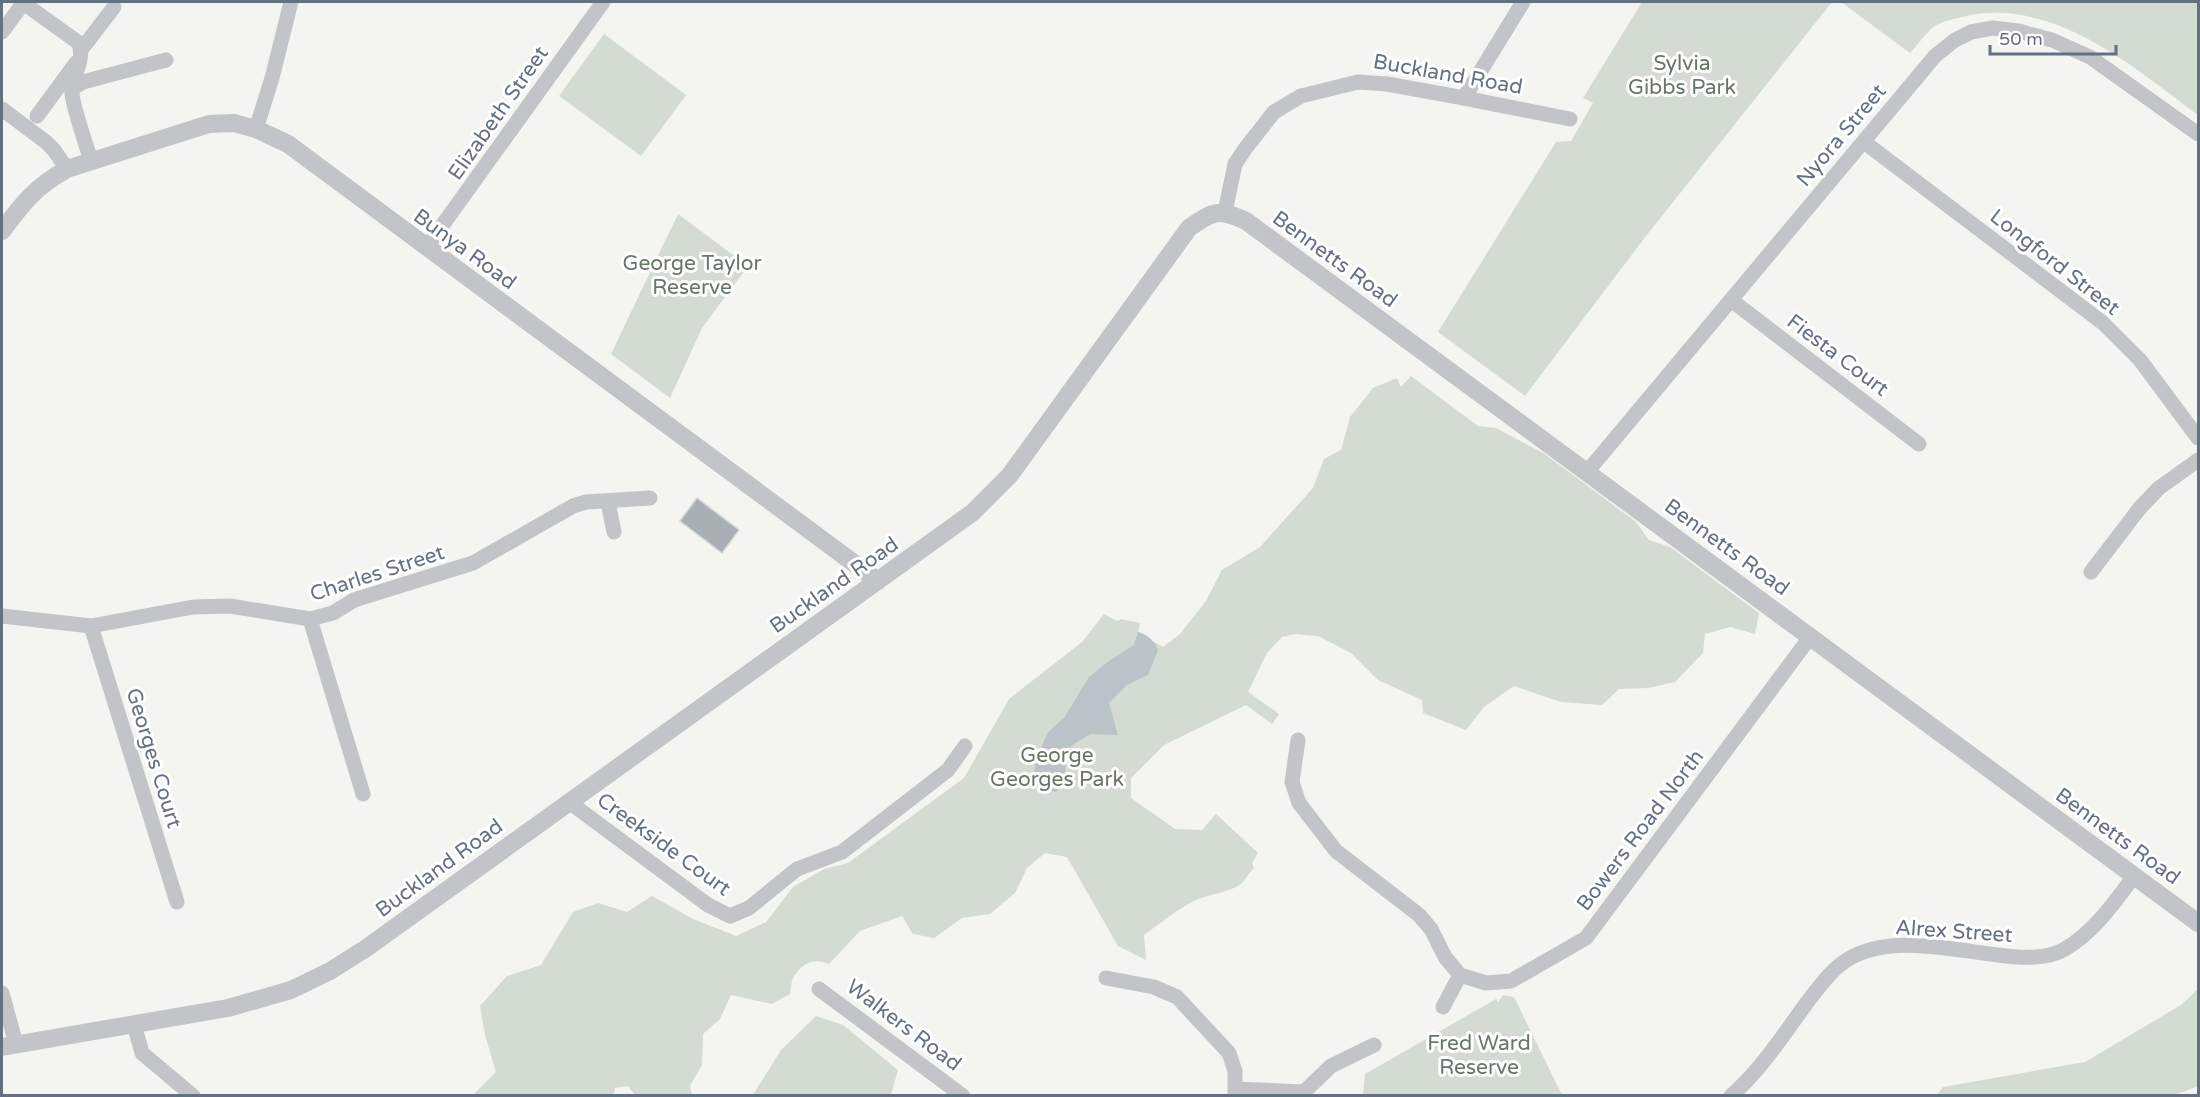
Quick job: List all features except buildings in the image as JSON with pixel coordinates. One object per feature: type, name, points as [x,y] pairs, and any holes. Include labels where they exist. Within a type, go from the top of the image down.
[{"type":"street","points":[[2,32],[23,2],[79,43],[81,53],[72,94],[91,161]]},
{"type":"street","points":[[256,129],[272,78],[291,2]]},
{"type":"street","name":"Elizabeth Street","points":[[426,248],[603,2]]},
{"type":"street","points":[[1464,98],[1522,2]]},
{"type":"street","points":[[37,116],[114,7]]},
{"type":"street","name":"Nyora Street","points":[[1587,472],[1935,56],[1954,40],[1971,32],[1993,28],[2052,40],[2090,57],[2199,134]]},
{"type":"street","points":[[73,88],[83,82],[166,60]]},
{"type":"street","name":"Buckland Road","points":[[9,1046],[228,1008],[291,990],[330,971],[365,949],[972,513],[1010,475],[1189,228],[1206,215],[1225,212],[1235,164],[1274,112],[1301,96],[1358,82],[1387,84],[1570,119]]},
{"type":"street","points":[[2,109],[46,142],[67,170]]},
{"type":"street","name":"Bunya Road","points":[[2,231],[23,203],[45,181],[67,170],[210,124],[234,123],[256,129],[288,144],[878,581]]},
{"type":"street","name":"Longford Street","points":[[1864,142],[2103,323],[2140,360],[2199,438]]},
{"type":"street","name":"Bennetts Road","points":[[1225,212],[1246,221],[2199,923]]},
{"type":"street","name":"Fiesta Court","points":[[1731,300],[1919,444]]},
{"type":"street","points":[[2091,572],[2139,509],[2159,488],[2199,460]]},
{"type":"street","name":"Charles Street","points":[[2,616],[91,626],[193,607],[230,606],[310,619],[333,613],[354,600],[473,563],[573,506],[586,502],[650,498]]},
{"type":"street","points":[[608,502],[614,532]]},
{"type":"street","points":[[310,619],[363,794]]},
{"type":"street","name":"Georges Court","points":[[91,626],[177,902]]},
{"type":"street","name":"Bowers Road North","points":[[1460,975],[1486,982],[1511,981],[1586,938],[1810,636]]},
{"type":"street","points":[[1298,740],[1292,782],[1299,803],[1336,851],[1419,915],[1431,929],[1445,957],[1460,975],[1443,1007]]},
{"type":"street","name":"Creekside Court","points":[[569,802],[708,905],[730,916],[749,908],[797,869],[842,852],[948,770],[965,746]]},
{"type":"street","name":"Alrex Street","points":[[1731,1095],[1749,1080],[1827,976],[1850,958],[1872,949],[1901,945],[2016,957],[2054,953],[2083,936],[2134,876]]},
{"type":"street","points":[[1106,978],[1154,987],[1177,998],[1229,1053],[1235,1071],[1235,1092],[1304,1092],[1331,1066],[1374,1045]]},
{"type":"street","name":"Walkers Road","points":[[819,989],[963,1095]]},
{"type":"street","points":[[2,993],[9,1046]]},
{"type":"street","points":[[134,1024],[142,1053],[193,1095]]},
{"type":"green space","name":"Sylvia Gibbs Park","points":[[1642,2],[1832,2],[1646,236],[1525,396],[1438,332],[1556,142],[1571,141],[1593,103],[1583,98]]},
{"type":"green space","points":[[1841,2],[2198,2],[2198,115],[2120,58],[2064,27],[2034,18],[2002,13],[1970,15],[1939,24],[1925,35],[1910,53]]},
{"type":"green space","points":[[604,34],[686,95],[641,156],[559,96]]},
{"type":"green space","name":"George Taylor Reserve","points":[[678,214],[748,266],[702,328],[670,398],[611,354]]},
{"type":"green space","name":"George Georges Park","points":[[1411,376],[1478,426],[1496,428],[1545,454],[1636,522],[1649,540],[1670,547],[1759,613],[1755,634],[1730,627],[1705,634],[1703,653],[1675,682],[1648,688],[1619,689],[1602,705],[1561,702],[1514,686],[1484,707],[1466,730],[1423,713],[1422,700],[1378,680],[1351,653],[1318,636],[1295,634],[1282,637],[1267,653],[1248,692],[1279,714],[1272,724],[1246,705],[1164,745],[1131,778],[1131,798],[1175,829],[1202,830],[1216,814],[1258,853],[1252,863],[1254,868],[1242,883],[1190,903],[1144,935],[1146,960],[1118,946],[1067,857],[1045,853],[1027,868],[1015,893],[990,914],[962,918],[934,938],[913,934],[902,916],[860,931],[829,964],[815,961],[806,964],[794,977],[790,994],[772,1004],[731,995],[720,1019],[703,1034],[702,1065],[690,1086],[692,1095],[635,1095],[628,1086],[615,1088],[614,1095],[472,1096],[496,1072],[485,1035],[480,1006],[507,976],[541,965],[573,912],[598,903],[627,912],[652,896],[693,919],[736,936],[766,922],[793,887],[824,869],[848,863],[964,778],[1009,699],[1082,642],[1104,614],[1117,621],[1121,619],[1140,623],[1138,633],[1163,647],[1180,634],[1206,601],[1222,570],[1260,547],[1313,488],[1324,459],[1341,450],[1350,417],[1373,388],[1397,378],[1401,387]]},
{"type":"green space","points":[[2198,989],[2198,1086],[2172,1096],[1937,1095],[1943,1087],[2085,1062],[2181,1005]]},
{"type":"green space","name":"Fred Ward Reserve","points":[[1503,995],[1514,997],[1562,1095],[1363,1095],[1365,1074],[1496,999],[1498,1002]]},
{"type":"green space","points":[[816,1016],[843,1025],[898,1070],[891,1095],[753,1095],[781,1050]]},
{"type":"shaded area","points":[[1138,632],[1150,638],[1158,650],[1148,675],[1127,685],[1109,703],[1118,735],[1090,734],[1068,748],[1064,781],[1056,792],[1034,784],[1035,762],[1048,732],[1064,718],[1089,677],[1134,645]]}]
